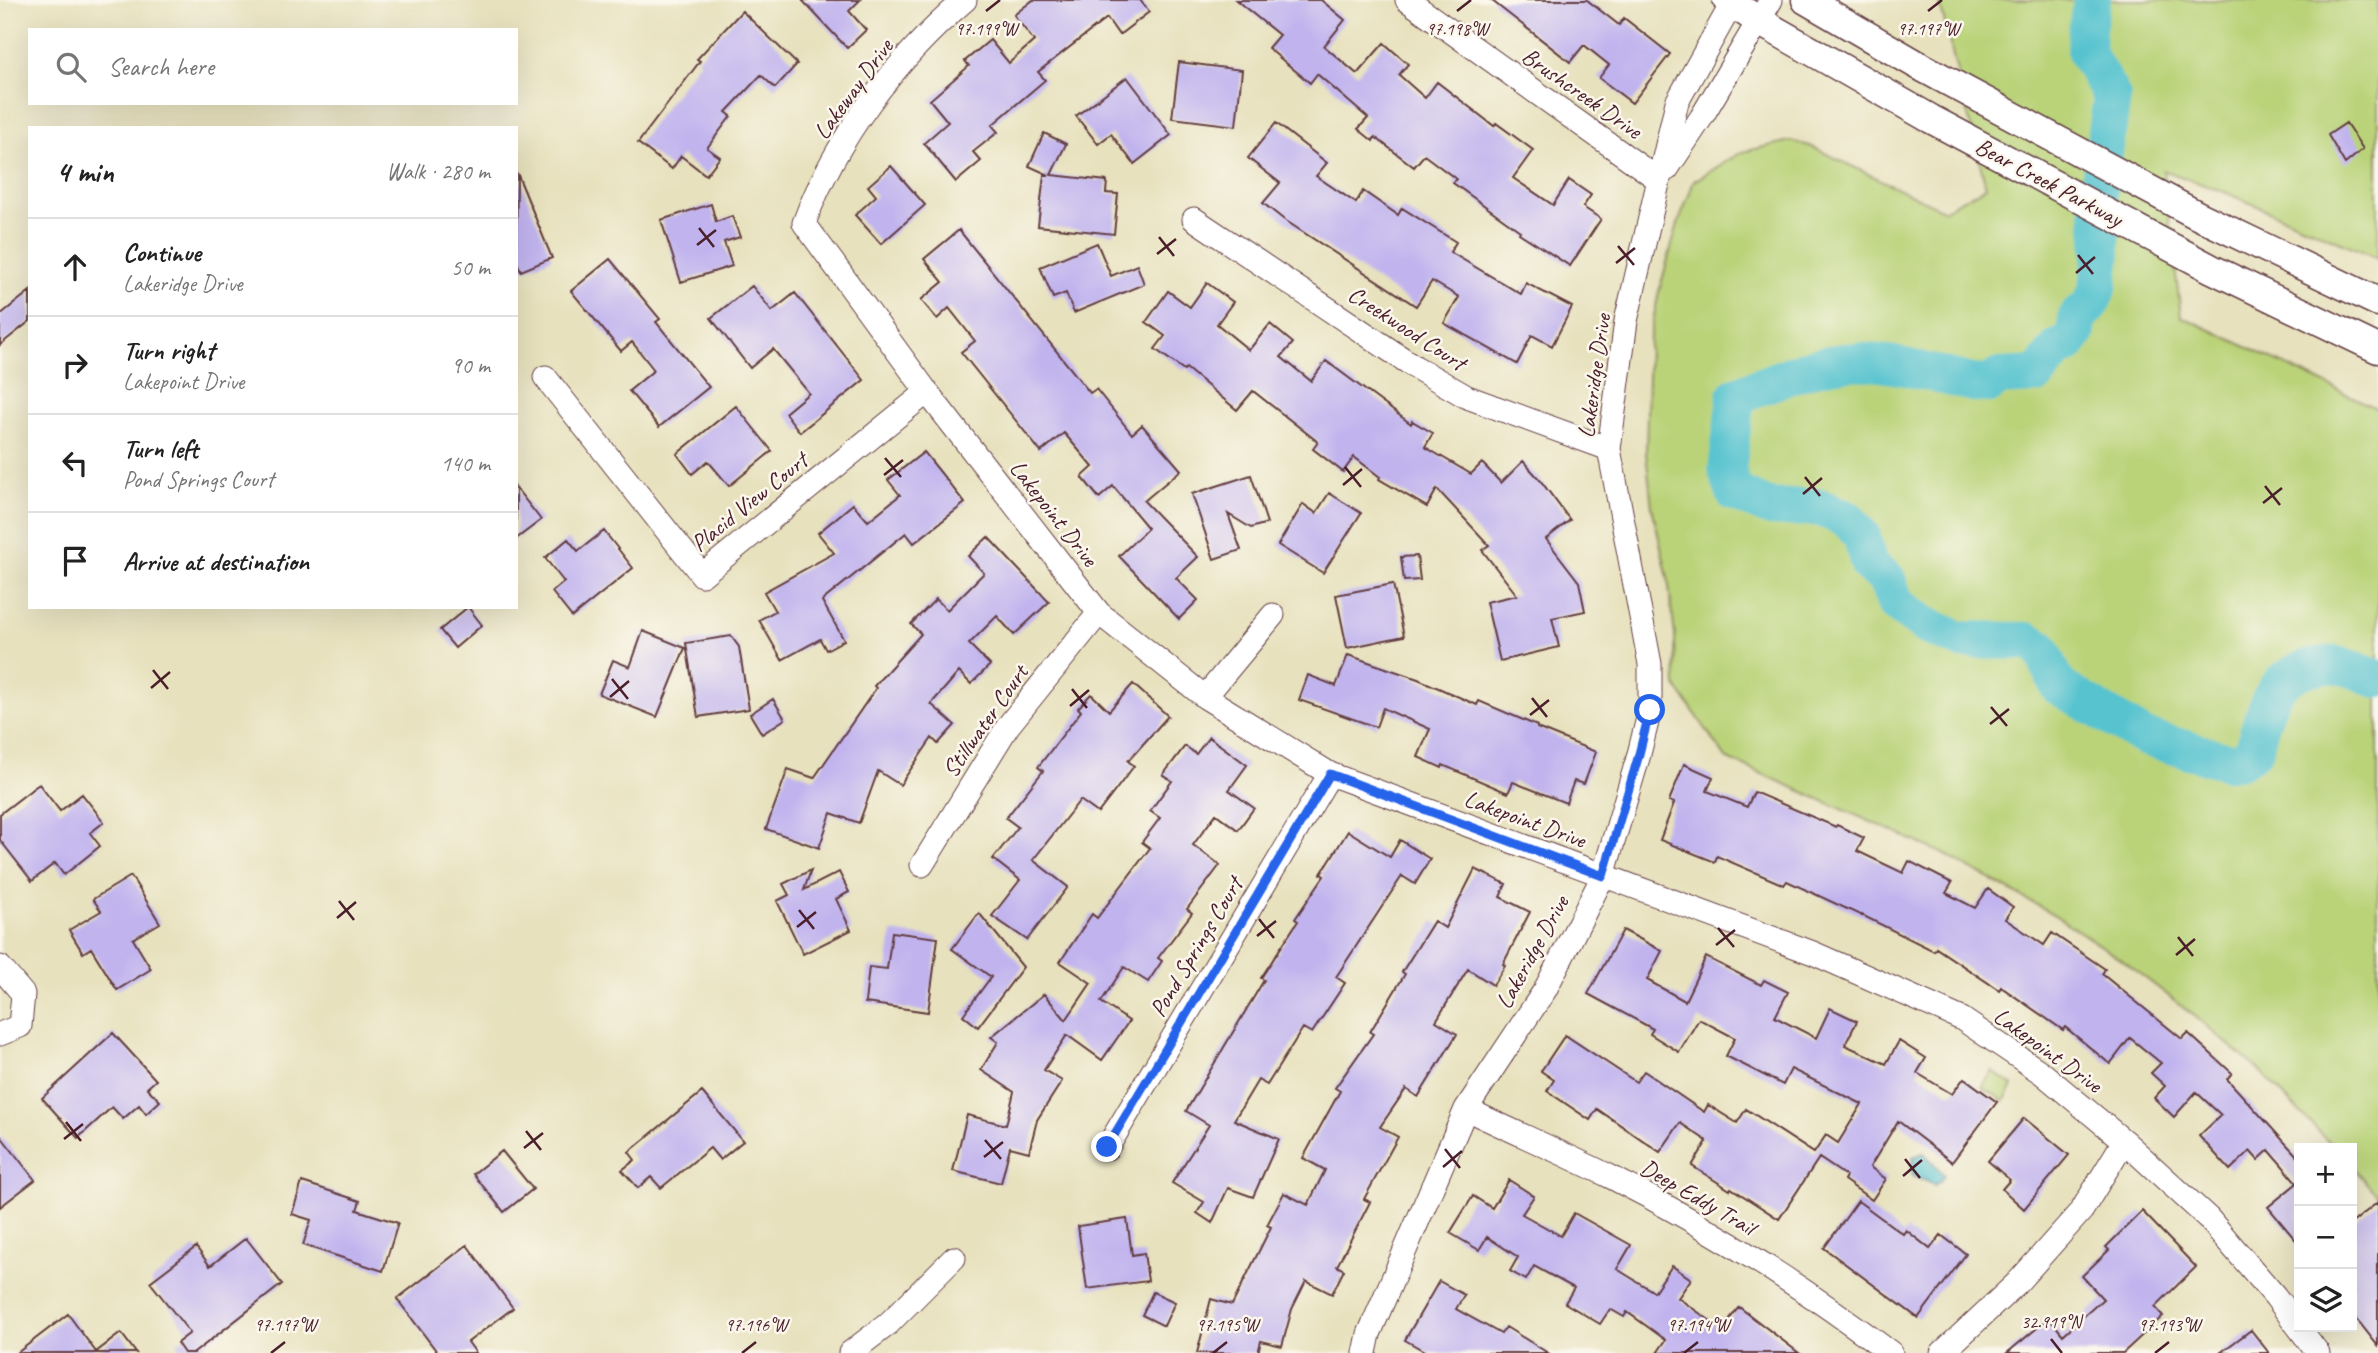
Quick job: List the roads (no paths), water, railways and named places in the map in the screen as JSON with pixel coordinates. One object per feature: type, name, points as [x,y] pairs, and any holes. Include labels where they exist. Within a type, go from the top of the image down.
[{"type":"main road","name":"Bear Creek Parkway","points":[[1806,0],[1916,64],[2197,215],[2378,302]]},
{"type":"main road","name":"Bear Creek Parkway","points":[[1731,1],[1765,10],[1931,119],[2212,269],[2378,349]]},
{"type":"street","name":"Lakeway Drive","points":[[804,223],[818,185],[886,81],[936,25],[965,0]]},
{"type":"street","name":"Brushcreek Drive","points":[[1407,0],[1659,180]]},
{"type":"street","name":"Lakeridge Drive","points":[[1365,1353],[1369,1334],[1466,1109],[1545,990],[1603,876],[1638,758],[1650,710],[1650,664],[1609,449],[1626,321],[1677,102],[1731,1]]},
{"type":"street","name":"Lakeridge Drive","points":[[1659,180],[1765,10]]},
{"type":"street","name":"Creekwood Court","points":[[1194,219],[1415,367],[1467,397],[1609,449]]},
{"type":"street","name":"Lakepoint Drive","points":[[804,223],[928,392],[1099,613],[1205,697],[1330,774],[1813,953],[1962,1019],[2042,1073],[2124,1141],[2208,1218],[2275,1296],[2318,1353]]},
{"type":"street","name":"Placid View Court","points":[[545,377],[702,575],[928,392]]},
{"type":"street","name":"Stillwater Court","points":[[922,864],[1008,726],[1099,613]]},
{"type":"street","points":[[1205,697],[1273,615]]},
{"type":"street","name":"Pond Springs Court","points":[[1107,1147],[1330,774]]},
{"type":"street","points":[[0,967],[23,994],[20,1026],[0,1034]]},
{"type":"street","name":"Deep Eddy Trail","points":[[1466,1109],[1611,1177],[1705,1228],[1824,1302],[1891,1353]]},
{"type":"street","points":[[1942,1353],[2017,1283],[2082,1210],[2124,1141]]},
{"type":"street","points":[[850,1353],[888,1324],[954,1258]]},
{"type":"water","points":[[1924,1153],[1944,1175],[1934,1185],[1912,1173],[1913,1157]]},
{"type":"waterway","points":[[2092,0],[2086,52],[2112,97],[2098,195],[2102,254],[2098,288],[2089,307],[2077,316],[2077,331],[2068,345],[2058,348],[2037,375],[1999,377],[1990,384],[1973,383],[1893,365],[1845,362],[1803,371],[1736,396],[1727,471],[1735,493],[1771,508],[1819,507],[1849,520],[1862,537],[1869,565],[1887,579],[1895,603],[1925,625],[1960,640],[2028,641],[2041,648],[2058,686],[2144,737],[2230,762],[2241,760],[2255,749],[2272,696],[2281,683],[2293,674],[2314,666],[2337,665],[2378,679]]}]
